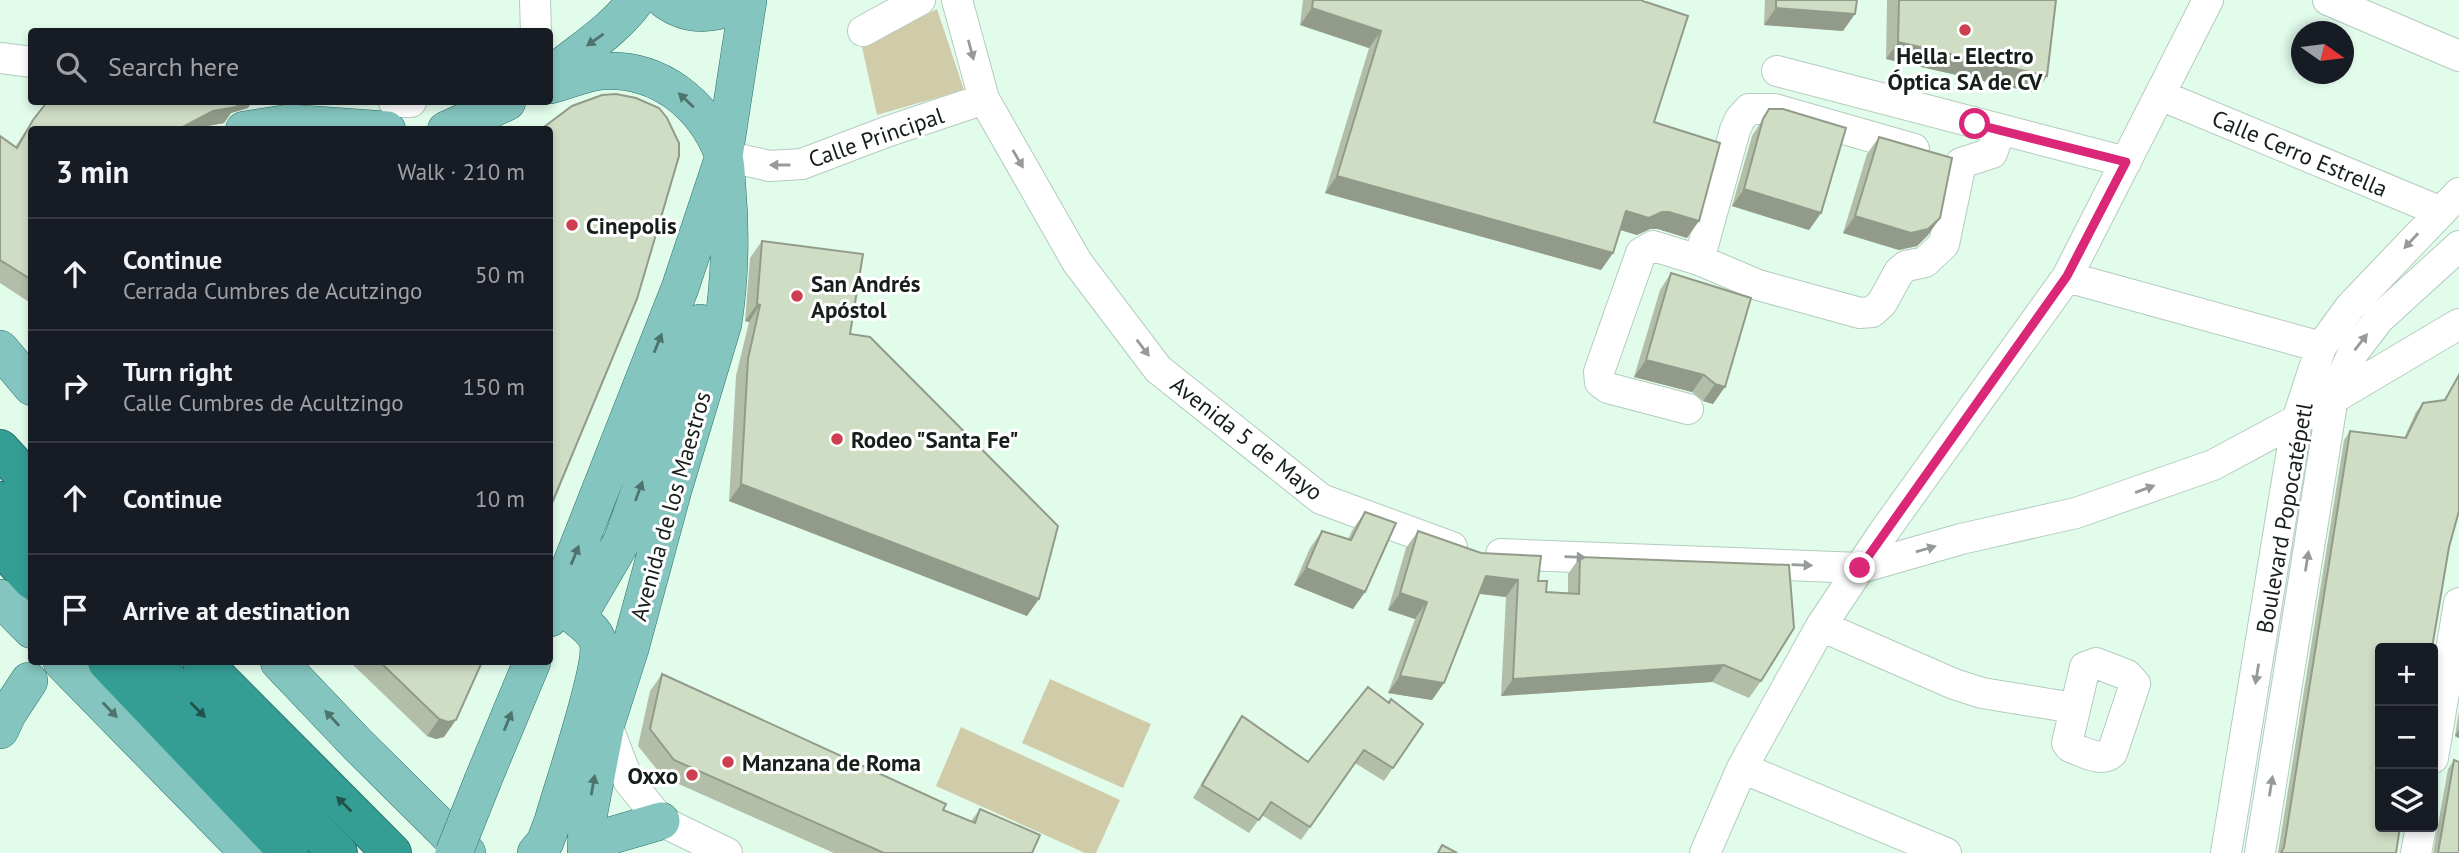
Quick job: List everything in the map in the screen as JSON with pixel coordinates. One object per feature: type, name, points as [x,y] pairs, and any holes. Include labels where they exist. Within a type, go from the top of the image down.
[{"type":"highway","points":[[1,449],[28,479]]},
{"type":"highway","points":[[0,500],[28,532]]},
{"type":"highway","points":[[0,545],[28,576]]},
{"type":"highway","points":[[110,665],[289,853]]},
{"type":"highway","points":[[153,665],[338,853]]},
{"type":"highway","points":[[205,665],[392,853]]},
{"type":"main road","points":[[553,74],[608,31],[636,0]]},
{"type":"main road","points":[[665,0],[677,9],[696,14],[715,12],[748,1]]},
{"type":"main road","name":"Avenida de los Maestros","points":[[559,622],[680,288],[724,156],[748,1]]},
{"type":"main road","points":[[553,84],[600,71],[643,74],[665,83],[685,97],[702,115],[724,156]]},
{"type":"main road","points":[[455,126],[500,105]]},
{"type":"main road","points":[[503,126],[521,105]]},
{"type":"main road","points":[[270,126],[289,123],[331,126]]},
{"type":"main road","name":"Avenida de los Maestros","points":[[586,851],[587,823],[606,724],[723,324],[727,297],[730,221],[724,156]]},
{"type":"main road","points":[[559,622],[622,541],[702,315],[730,221]]},
{"type":"main road","points":[[11,352],[28,380]]},
{"type":"main road","points":[[559,622],[645,586]]},
{"type":"main road","points":[[0,598],[28,626]]},
{"type":"main road","points":[[536,853],[545,842],[553,821],[593,683],[599,651],[593,631],[559,622]]},
{"type":"main road","points":[[65,665],[249,853]]},
{"type":"main road","points":[[282,665],[467,853]]},
{"type":"main road","points":[[454,853],[531,665]]},
{"type":"main road","points":[[0,730],[29,681]]},
{"type":"main road","points":[[586,851],[612,835],[661,821]]},
{"type":"street","points":[[535,0],[536,28]]},
{"type":"street","points":[[863,31],[920,0]]},
{"type":"street","name":"Avenida 5 de Mayo","points":[[957,0],[984,99],[1077,262],[1158,369],[1321,499],[1470,553],[1860,568],[1961,539],[2076,513],[2213,464],[2297,420],[2459,324]]},
{"type":"street","points":[[1705,853],[1742,768],[1821,626],[1883,533],[2067,276],[2208,0]]},
{"type":"street","points":[[2328,0],[2459,56]]},
{"type":"street","points":[[0,58],[28,62]]},
{"type":"street","points":[[1777,71],[2126,162]]},
{"type":"street","name":"Calle Cerro Estrella","points":[[2160,95],[2449,202]]},
{"type":"street","name":"Calle Principal","points":[[724,156],[770,166],[802,164],[886,131],[984,99]]},
{"type":"street","points":[[1699,260],[1735,130],[1749,109],[1774,109],[1961,163],[1992,153],[2000,131]]},
{"type":"street","points":[[1688,409],[1608,388],[1600,382],[1599,372],[1641,253],[1653,246],[1699,260],[1758,285],[1860,313],[1872,312],[1882,303],[1899,272],[1906,266],[1925,262],[1944,244],[1961,163]]},
{"type":"street","name":"Boulevard Popocatépetl","points":[[2227,853],[2297,420],[2321,346],[2350,307],[2449,202]]},
{"type":"street","name":"Boulevard Popocatépetl","points":[[2260,853],[2333,397],[2353,353],[2379,319],[2459,246]]},
{"type":"street","points":[[2067,276],[2321,346]]},
{"type":"street","points":[[2442,754],[2459,603]]},
{"type":"street","points":[[1821,626],[1954,684],[1982,693],[2074,708]]},
{"type":"street","points":[[593,683],[628,780],[661,821],[727,853]]},
{"type":"street","points":[[1742,768],[1946,853]]},
{"type":"street","points":[[2416,853],[2420,832]]},
{"type":"shaded area","points":[[937,9],[964,90],[877,115],[862,47]]},
{"type":"shaded area","points":[[1050,679],[1151,724],[1123,788],[1022,743]]},
{"type":"shaded area","points":[[961,727],[1120,800],[1096,853],[1085,853],[936,786]]},
{"type":"building","points":[[1313,0],[1643,0],[1688,16],[1654,122],[1720,143],[1699,221],[1669,212],[1649,218],[1626,211],[1613,253],[1337,176],[1381,31],[1312,8]]},
{"type":"building","points":[[1776,0],[1857,0],[1855,14],[1776,8]]},
{"type":"building","name":"Hella - Electro Óptica SA de CV","points":[[1899,0],[2056,0],[2047,76],[1898,42]]},
{"type":"building","points":[[616,94],[636,98],[659,108],[679,143],[679,156],[637,299],[553,501],[553,126],[545,126],[572,106],[602,95]]},
{"type":"building","points":[[45,105],[237,105],[213,111],[185,126],[30,126]]},
{"type":"building","points":[[1769,109],[1783,109],[1846,128],[1821,213],[1744,189],[1763,119]]},
{"type":"building","points":[[28,129],[28,278],[0,260],[0,136],[17,148]]},
{"type":"building","points":[[1879,137],[1952,158],[1940,218],[1928,229],[1911,233],[1855,216]]},
{"type":"building","name":"Rodeo \"Santa Fe\"","points":[[762,241],[863,254],[850,334],[870,337],[1058,526],[1039,599],[741,484],[748,359],[760,305],[757,304]]},
{"type":"building","points":[[1671,273],[1751,298],[1725,387],[1715,384],[1704,375],[1646,360]]},
{"type":"building","points":[[2459,375],[2459,511],[2449,547],[2433,643],[2375,643],[2375,832],[2399,832],[2396,853],[2281,853],[2350,431],[2406,438],[2423,403],[2445,400]]},
{"type":"building","points":[[1365,512],[1396,523],[1365,592],[1306,568],[1322,531],[1351,540]]},
{"type":"building","points":[[1418,531],[1481,553],[1541,556],[1538,581],[1547,581],[1546,592],[1579,594],[1580,557],[1789,565],[1794,628],[1761,681],[1724,665],[1513,679],[1518,580],[1486,576],[1444,683],[1400,676],[1427,602],[1400,593]]},
{"type":"building","points":[[383,665],[481,665],[456,720],[448,722],[439,719]]},
{"type":"building","points":[[662,674],[946,804],[943,810],[975,823],[980,809],[1040,835],[1032,853],[884,853],[674,760],[650,729]]},
{"type":"building","points":[[1368,687],[1389,703],[1391,699],[1423,724],[1393,768],[1364,750],[1310,827],[1271,802],[1259,820],[1202,785],[1242,716],[1308,762]]},
{"type":"building","points":[[2454,760],[2459,762],[2459,853],[2438,853]]},
{"type":"building","points":[[1442,845],[1457,853],[1438,853]]},
{"type":"place","name":"Hella - Electro Óptica SA de CV","points":[[1965,30]]},
{"type":"place","name":"Cinepolis","points":[[572,225]]},
{"type":"place","name":"San Andrés Apóstol","points":[[797,296]]},
{"type":"place","name":"Rodeo \"Santa Fe\"","points":[[837,439]]},
{"type":"place","name":"Manzana de Roma","points":[[728,762]]},
{"type":"place","name":"Oxxo","points":[[692,775]]},
{"type":"route","points":[[1860,568],[2067,276],[2126,162],[1975,124]]}]
